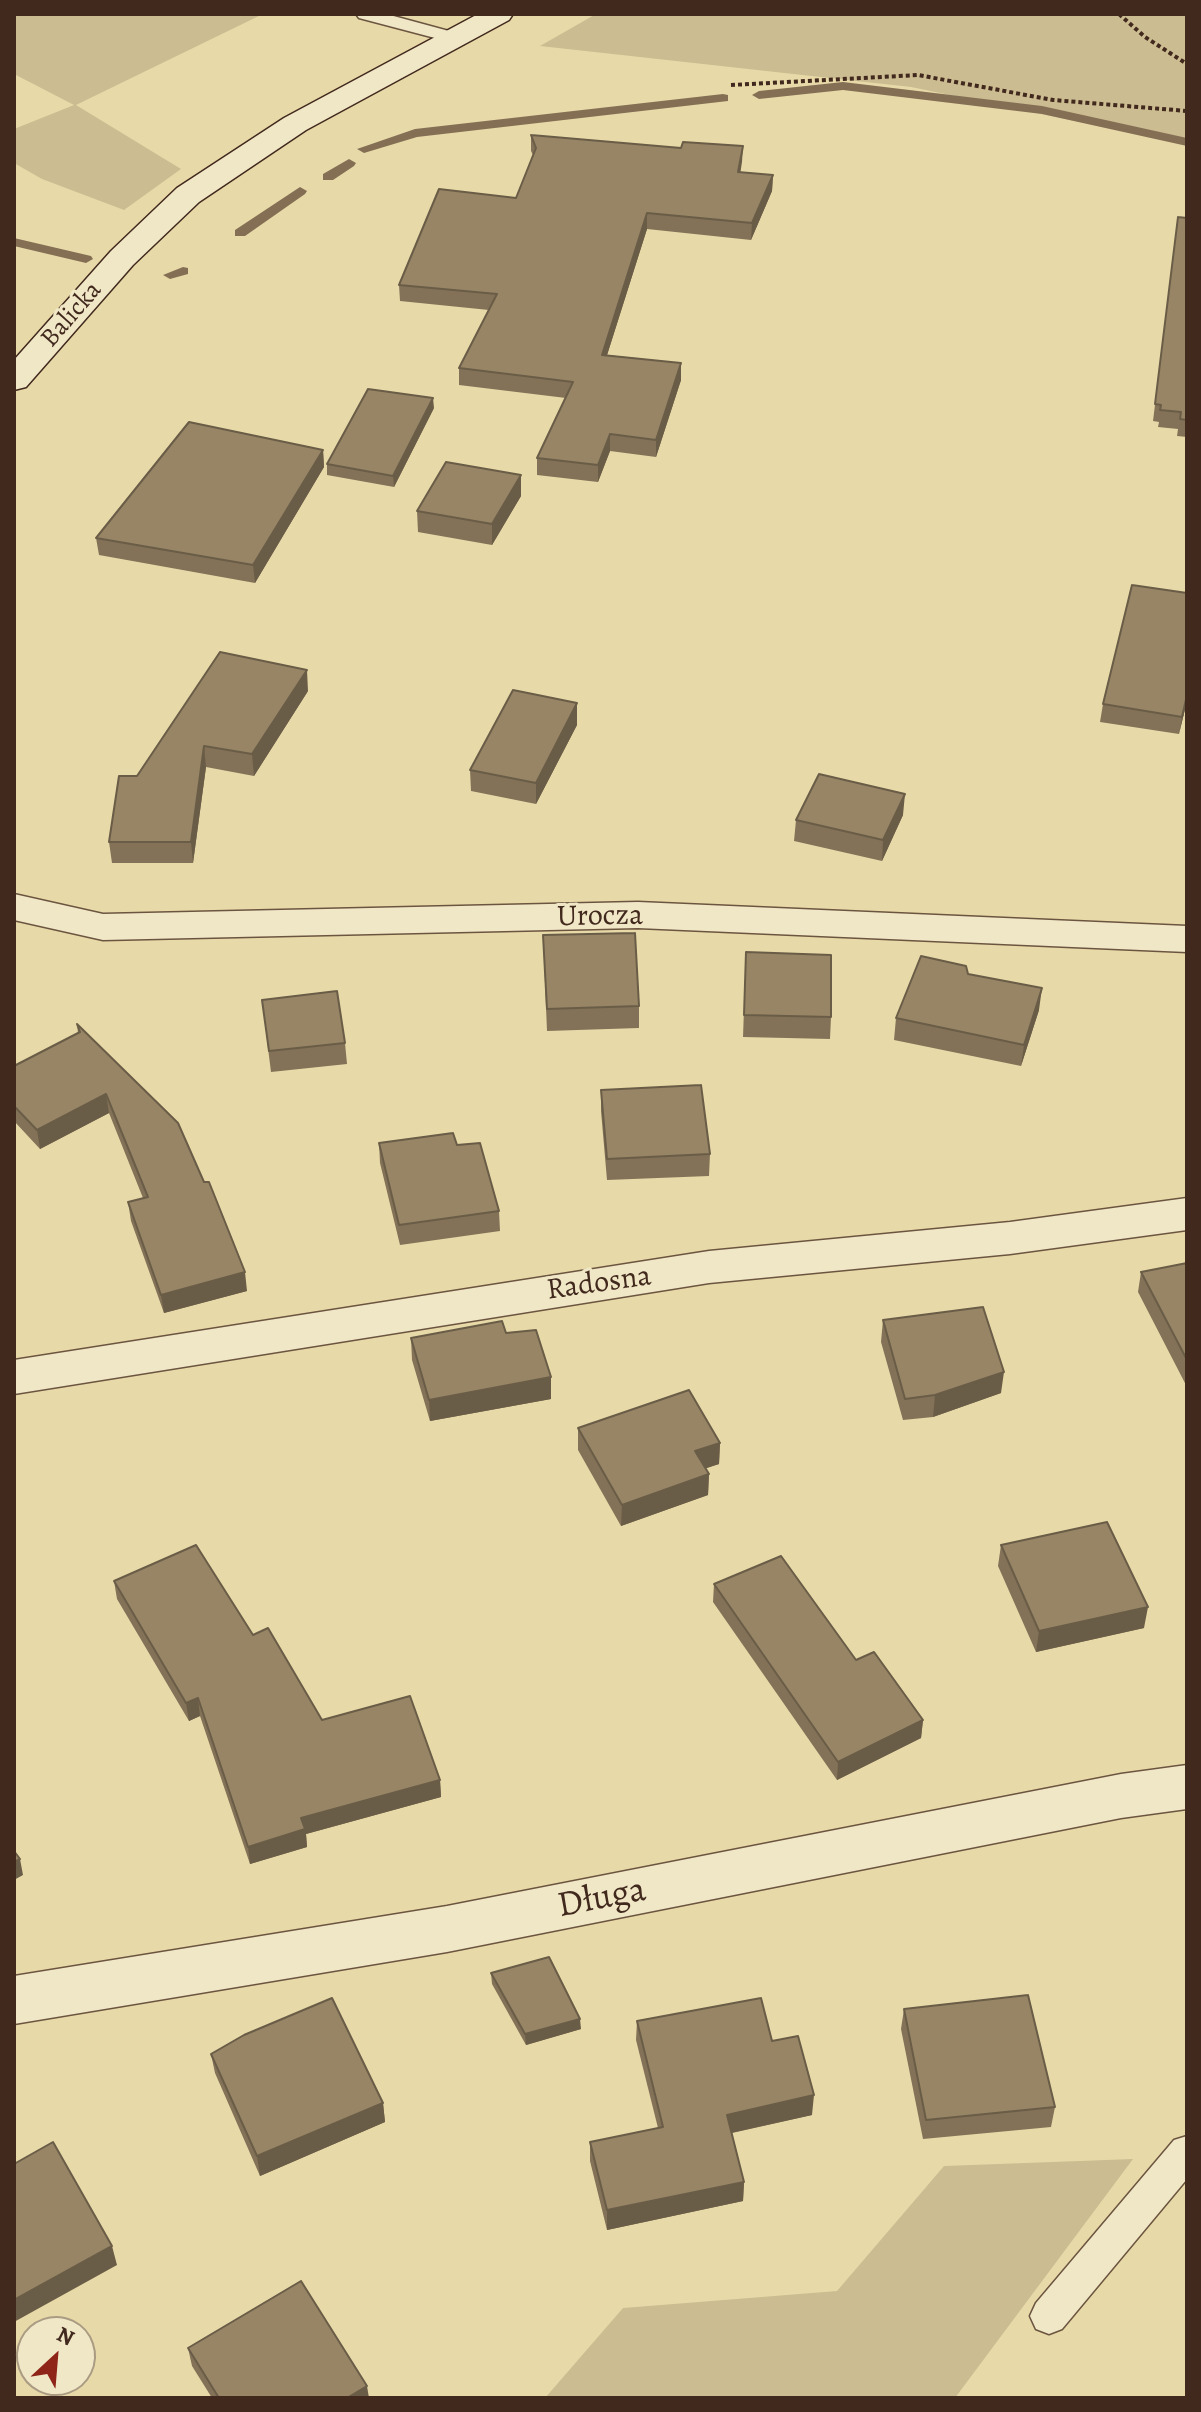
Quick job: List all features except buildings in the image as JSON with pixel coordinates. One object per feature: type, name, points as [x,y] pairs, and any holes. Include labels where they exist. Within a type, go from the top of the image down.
[{"type":"street","name":"Balicka","points":[[14,380],[130,250],[188,195],[295,124],[499,14]]},
{"type":"street","name":"Urocza","points":[[14,907],[103,927],[638,915],[1187,939]]},
{"type":"street","name":"Radosna","points":[[14,1377],[695,1269],[1010,1238],[1187,1214]]},
{"type":"street","name":"Długa","points":[[14,2000],[447,1929],[1121,1796],[1187,1787]]},
{"type":"lane","points":[[365,14],[454,38]]},
{"type":"lane","points":[[1049,2316],[1187,2152]]},
{"type":"path","points":[[1119,14],[1145,37],[1187,64]]},
{"type":"path","points":[[731,85],[918,75],[1053,100],[1187,111]]},
{"type":"shaded area","points":[[14,14],[263,14],[76,105],[181,169],[124,210],[42,179],[14,163],[14,129],[74,105],[14,74]]},
{"type":"shaded area","points":[[596,14],[1187,14],[1187,141],[1167,140],[911,87],[540,46]]},
{"type":"shaded area","points":[[1133,2159],[955,2398],[545,2398],[623,2308],[837,2291],[944,2166]]},
{"type":"waterway","points":[[759,95],[843,86],[1042,110],[1187,142]]},
{"type":"waterway","points":[[364,149],[415,133],[723,98]]},
{"type":"waterway","points":[[328,177],[349,163]]},
{"type":"waterway","points":[[240,233],[300,191]]},
{"type":"waterway","points":[[14,242],[86,259]]},
{"type":"waterway","points":[[170,275],[183,271]]}]
